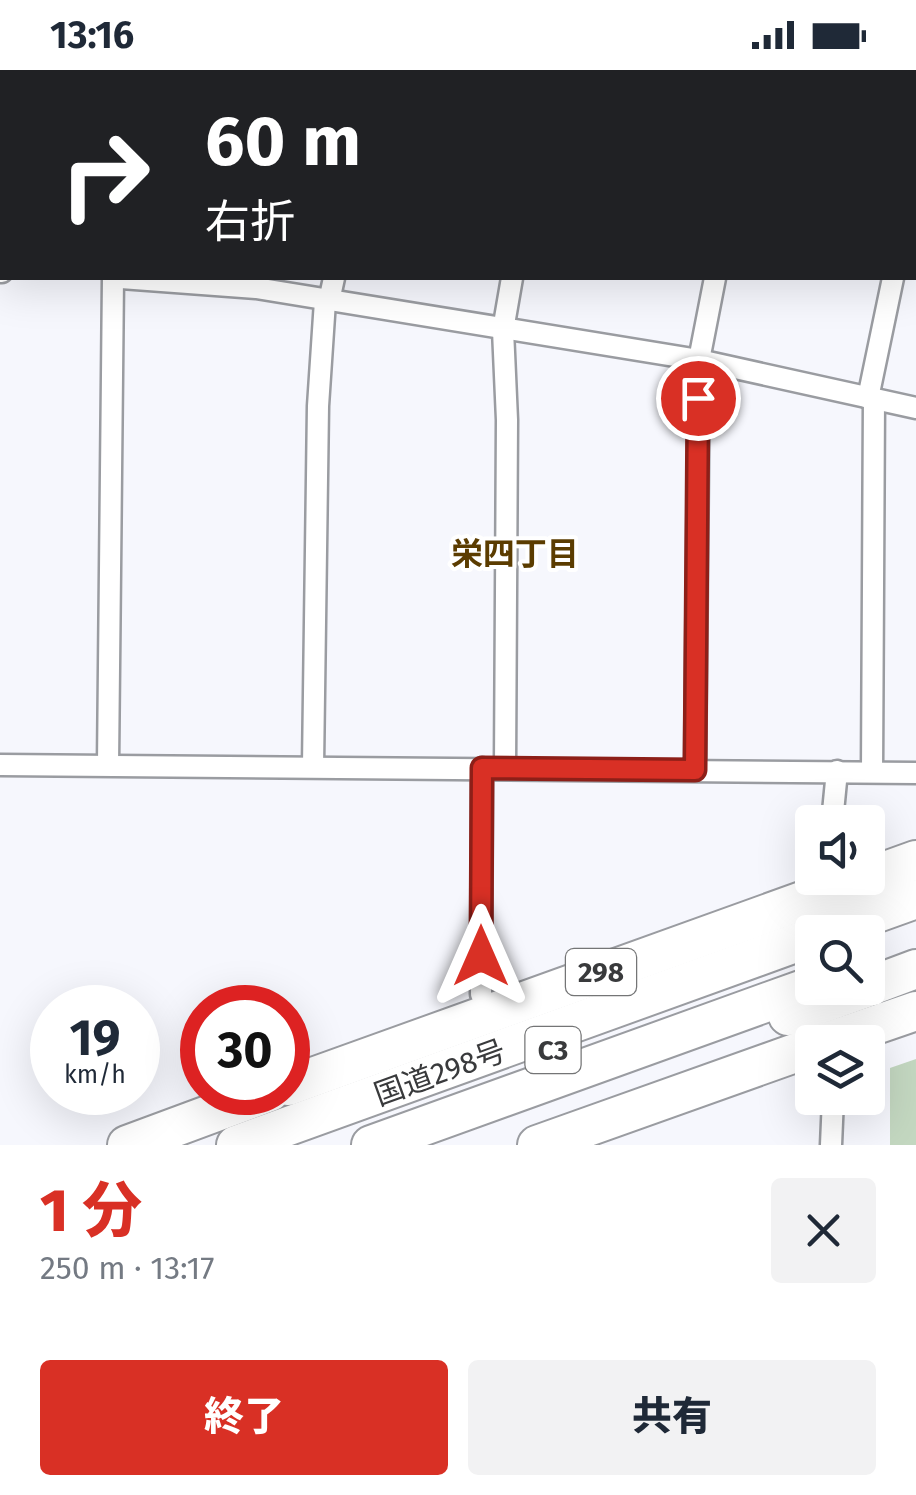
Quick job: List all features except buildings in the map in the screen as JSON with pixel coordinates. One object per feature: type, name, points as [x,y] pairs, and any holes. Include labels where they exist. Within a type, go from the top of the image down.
[{"type":"highway","name":"国道298号","points":[[885,869],[916,860]]},
{"type":"highway","name":"国道298号","points":[[310,1078],[806,895]]},
{"type":"highway","points":[[871,915],[916,899]]},
{"type":"highway","points":[[885,929],[916,917]]},
{"type":"highway","name":"国道298号","points":[[236,1145],[795,942]]},
{"type":"highway","points":[[885,960],[916,948]]},
{"type":"highway","name":"C3","points":[[294,1145],[795,961]]},
{"type":"highway","points":[[885,980],[916,969]]},
{"type":"highway","name":"C3","points":[[371,1145],[795,992]]},
{"type":"highway","points":[[432,1145],[817,1005]]},
{"type":"highway","points":[[875,1025],[916,1011]]},
{"type":"highway","points":[[538,1145],[795,1053]]},
{"type":"highway","points":[[127,1145],[208,1115]]},
{"type":"street","points":[[108,764],[117,280]]},
{"type":"street","points":[[145,280],[256,288],[699,360],[916,408]]},
{"type":"street","points":[[314,766],[318,406],[327,301],[333,280]]},
{"type":"street","points":[[505,768],[507,420],[503,330],[512,280]]},
{"type":"street","points":[[695,770],[699,360],[714,280]]},
{"type":"street","points":[[872,772],[871,398],[893,280]]},
{"type":"street","points":[[0,765],[916,773]]},
{"type":"street","points":[[482,768],[481,994],[489,1012]]},
{"type":"street","points":[[833,805],[836,771]]},
{"type":"street","points":[[831,1145],[832,1115]]},
{"type":"green space","points":[[916,1059],[916,1145],[890,1145],[890,1068]]},
{"type":"district","name":"栄四丁目","points":[[515,554]]},
{"type":"route","points":[[481,956],[482,768],[695,770],[698,398]]}]
